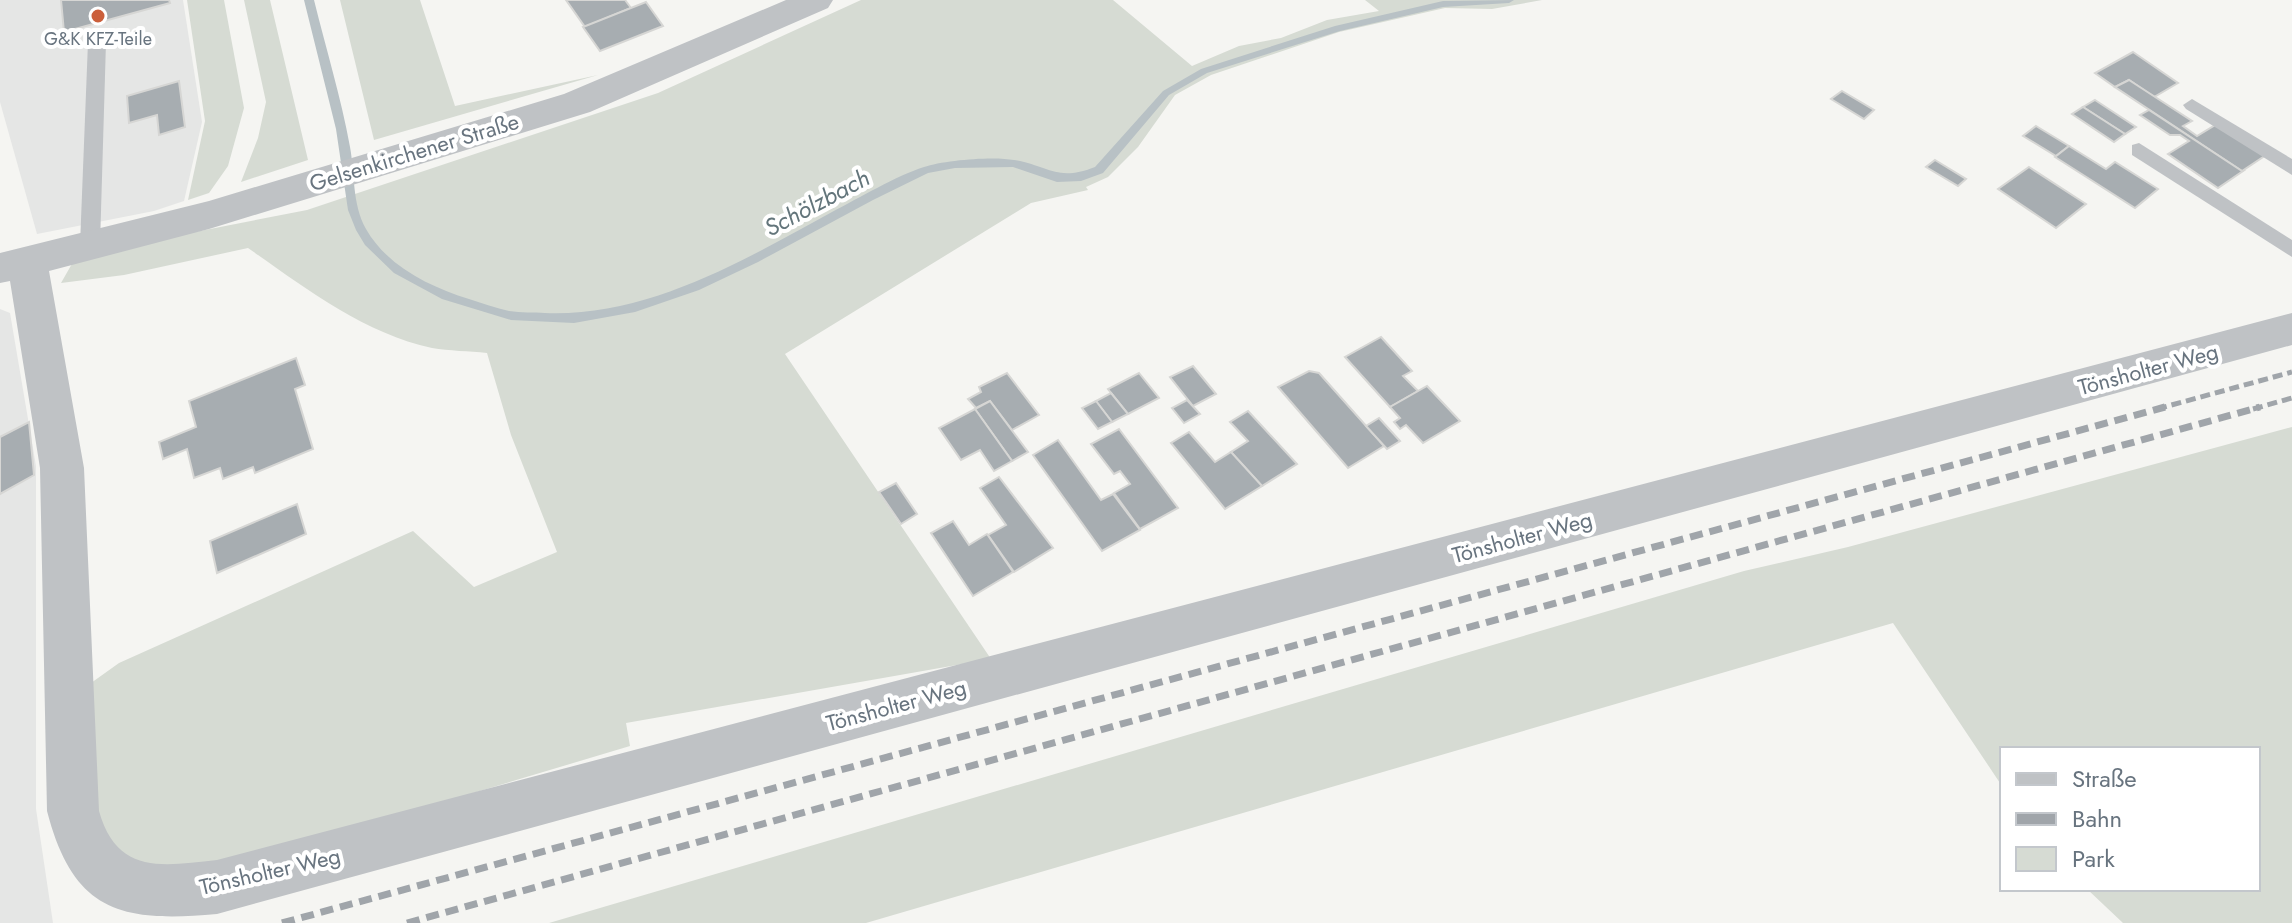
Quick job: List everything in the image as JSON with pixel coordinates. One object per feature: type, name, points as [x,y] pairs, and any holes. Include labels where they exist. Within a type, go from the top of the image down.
[{"type":"street","name":"Gelsenkirchener Straße","points":[[14,264],[209,215],[577,103],[816,0]]},
{"type":"street","name":"Tönsholter Weg","points":[[14,264],[62,468],[73,811],[77,836],[101,873],[131,888],[166,893],[233,883],[2292,329]]},
{"type":"lane","points":[[90,245],[97,42]]},
{"type":"lane","points":[[2192,105],[2292,168]]},
{"type":"lane","points":[[2139,150],[2292,250]]},
{"type":"shaded area","points":[[0,0],[183,0],[202,122],[184,201],[154,211],[37,234],[0,102]]},
{"type":"shaded area","points":[[0,309],[10,313],[36,466],[36,809],[53,923],[0,923]]},
{"type":"green space","points":[[187,0],[224,0],[244,108],[228,166],[209,193],[188,200],[205,121]]},
{"type":"green space","points":[[244,0],[270,0],[308,160],[241,182],[258,138],[266,102]]},
{"type":"green space","points":[[340,0],[420,0],[455,106],[598,75],[374,140]]},
{"type":"green space","points":[[861,0],[1113,0],[1192,66],[1239,46],[1281,38],[1327,20],[1379,11],[1365,0],[1542,0],[1492,9],[1445,8],[1339,32],[1211,75],[1175,95],[1138,147],[1108,177],[1086,187],[1088,190],[1031,203],[785,354],[991,659],[626,723],[630,746],[216,870],[127,867],[94,830],[84,688],[119,663],[413,531],[474,587],[557,552],[511,435],[487,353],[432,348],[382,332],[335,307],[248,248],[124,275],[61,283],[77,255],[307,210],[658,93]]},
{"type":"green space","points":[[2292,427],[2292,923],[2123,923],[2089,891],[2260,891],[2260,747],[2000,747],[2000,783],[1893,623],[866,923],[549,923],[1744,571],[1848,547]]},
{"type":"building","points":[[61,0],[169,0],[170,3],[64,32]]},
{"type":"building","points":[[566,0],[625,0],[631,8],[585,27]]},
{"type":"building","points":[[646,2],[663,26],[600,51],[583,27]]},
{"type":"building","points":[[2133,52],[2178,83],[2154,97],[2129,80],[2115,87],[2095,73]]},
{"type":"building","points":[[2129,80],[2192,121],[2183,126],[2197,136],[2217,124],[2266,155],[2242,171],[2115,87]]},
{"type":"building","points":[[179,81],[185,127],[159,135],[157,115],[129,123],[127,96]]},
{"type":"building","points":[[1842,91],[1874,110],[1864,119],[1831,99]]},
{"type":"building","points":[[2095,100],[2136,127],[2125,134],[2083,107]]},
{"type":"building","points":[[2083,107],[2125,134],[2114,142],[2072,114]]},
{"type":"building","points":[[2149,110],[2243,171],[2218,188],[2168,154],[2189,141],[2180,135],[2170,135],[2140,115]]},
{"type":"building","points":[[2036,126],[2069,146],[2056,156],[2023,136]]},
{"type":"building","points":[[2069,146],[2106,169],[2115,162],[2158,189],[2135,208],[2055,157]]},
{"type":"building","points":[[1935,160],[1966,179],[1958,186],[1926,167]]},
{"type":"building","points":[[2029,167],[2086,204],[2056,228],[1998,189]]},
{"type":"building","points":[[1381,337],[1412,371],[1403,376],[1418,391],[1390,407],[1345,357]]},
{"type":"building","points":[[296,358],[305,385],[295,389],[313,449],[255,473],[253,467],[223,479],[220,468],[194,478],[187,449],[163,459],[159,442],[196,427],[189,401]]},
{"type":"building","points":[[1193,366],[1216,394],[1193,406],[1170,377]]},
{"type":"building","points":[[1309,371],[1319,373],[1384,446],[1348,468],[1278,387]]},
{"type":"building","points":[[1007,373],[1039,415],[1012,430],[990,401],[976,408],[968,399],[981,392],[979,387]]},
{"type":"building","points":[[1139,373],[1159,398],[1128,414],[1108,389]]},
{"type":"building","points":[[1427,386],[1460,421],[1423,443],[1406,425],[1400,429],[1394,422],[1400,418],[1390,407]]},
{"type":"building","points":[[1111,393],[1128,414],[1112,422],[1096,401]]},
{"type":"building","points":[[1187,400],[1200,414],[1184,423],[1172,408]]},
{"type":"building","points":[[990,401],[1028,452],[1012,461],[975,409]]},
{"type":"building","points":[[1096,401],[1112,422],[1098,429],[1082,408]]},
{"type":"building","points":[[975,409],[1012,461],[994,471],[980,450],[961,460],[939,428]]},
{"type":"building","points":[[1248,411],[1297,464],[1262,486],[1231,452],[1248,441],[1230,422]]},
{"type":"building","points":[[1379,418],[1400,441],[1387,449],[1366,426]]},
{"type":"building","points":[[29,422],[34,475],[0,494],[0,437]]},
{"type":"building","points":[[1119,429],[1178,508],[1140,529],[1114,493],[1130,484],[1120,471],[1114,474],[1091,444]]},
{"type":"building","points":[[1189,432],[1215,462],[1231,452],[1262,486],[1225,509],[1171,443]]},
{"type":"building","points":[[1058,440],[1101,500],[1113,494],[1140,530],[1102,551],[1033,455]]},
{"type":"building","points":[[999,477],[1053,548],[1014,572],[988,535],[1006,525],[980,488]]},
{"type":"building","points":[[896,483],[917,514],[901,524],[879,492]]},
{"type":"building","points":[[297,504],[306,534],[217,573],[210,541]]},
{"type":"building","points":[[953,521],[969,545],[987,534],[1013,572],[973,596],[931,533]]},
{"type":"waterway","name":"Schölzbach","points":[[309,0],[341,129],[353,210],[368,242],[398,270],[446,296],[511,316],[574,318],[635,308],[695,287],[926,170],[955,164],[1013,163],[1057,178],[1081,177],[1099,170],[1166,93],[1204,71],[1338,28],[1443,4],[1509,0]]},
{"type":"railway","points":[[2157,409],[2292,372]]},
{"type":"railway","points":[[2253,409],[2292,398]]},
{"type":"railway","points":[[282,923],[2165,407]]},
{"type":"railway","points":[[407,923],[2260,407]]},
{"type":"place","name":"G&K KFZ-Teile","points":[[98,16]]}]
